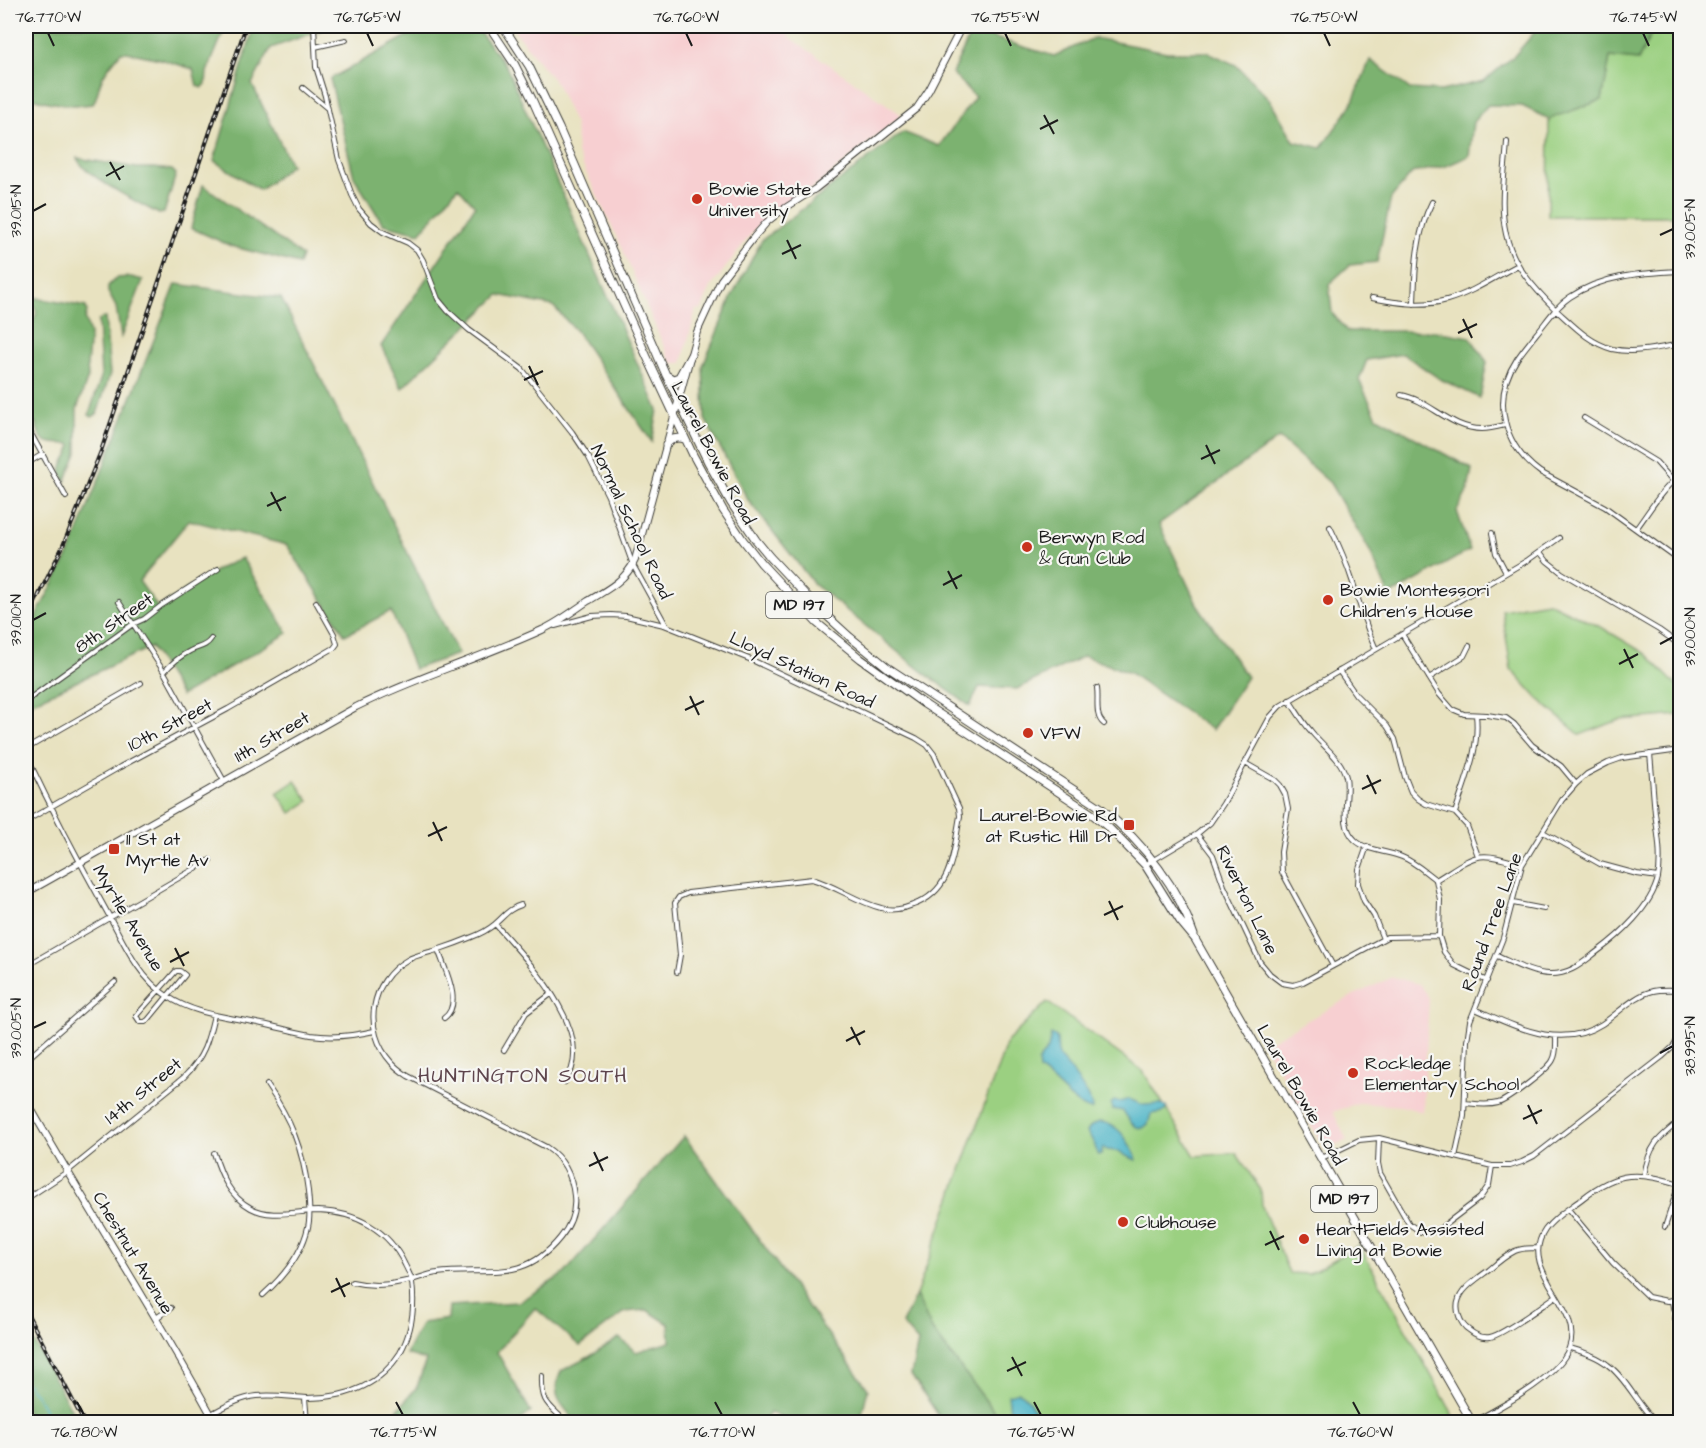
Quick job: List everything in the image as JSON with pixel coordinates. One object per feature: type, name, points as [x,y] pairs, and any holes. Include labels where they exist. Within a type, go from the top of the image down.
[{"type":"main road","name":"Laurel Bowie Road","points":[[489,26],[515,65],[536,108],[685,439],[723,510],[742,540],[784,590],[817,623],[885,677],[1092,814],[1125,843],[1145,865],[1180,921],[1195,939],[1472,1422]]},
{"type":"main road","name":"Laurel Bowie Road","points":[[503,26],[529,66],[559,128],[666,375],[713,471],[743,521],[770,557],[817,607],[887,667],[1100,807],[1127,831],[1171,887],[1187,916],[1195,939]]},
{"type":"main road","points":[[633,565],[691,355],[702,320],[721,280],[767,222],[815,189],[917,108],[930,90],[962,26]]},
{"type":"main road","points":[[666,375],[673,379],[678,378],[691,355]]},
{"type":"main road","points":[[666,445],[677,437],[685,439]]},
{"type":"main road","name":"11th Street","points":[[26,893],[374,698],[544,629],[622,579],[633,565]]},
{"type":"main road","name":"Chestnut Avenue","points":[[26,1100],[214,1422]]},
{"type":"street","name":"Normal School Road","points":[[314,26],[316,66],[343,174],[351,195],[363,215],[383,232],[408,243],[417,250],[438,299],[448,311],[469,330],[522,369],[558,414],[592,464],[608,496],[633,565],[665,625]]},
{"type":"street","points":[[315,47],[346,40]]},
{"type":"street","points":[[303,88],[327,108]]},
{"type":"street","points":[[1507,142],[1503,213],[1506,235],[1518,265],[1528,280],[1580,333],[1594,342],[1611,348],[1636,351],[1680,344]]},
{"type":"street","points":[[1414,304],[1417,253],[1425,215],[1432,202]]},
{"type":"street","points":[[1372,298],[1398,303],[1431,303],[1460,296],[1518,265]]},
{"type":"street","points":[[1680,271],[1630,274],[1588,287],[1570,297],[1556,309],[1516,360],[1503,397],[1505,425],[1514,445],[1531,466],[1593,500],[1680,561]]},
{"type":"street","points":[[1401,395],[1413,397],[1454,422],[1467,427],[1481,429],[1505,425]]},
{"type":"street","points":[[1584,418],[1656,462],[1673,481]]},
{"type":"street","points":[[26,425],[66,497]]},
{"type":"street","points":[[26,464],[42,454]]},
{"type":"street","points":[[1636,528],[1680,475]]},
{"type":"street","points":[[1329,527],[1342,553],[1364,621],[1376,649]]},
{"type":"street","points":[[1492,533],[1496,553],[1506,572]]},
{"type":"street","points":[[1145,865],[1205,828],[1216,814],[1275,711],[1289,700],[1540,552],[1559,537]]},
{"type":"street","points":[[1540,552],[1562,573],[1659,630],[1680,645]]},
{"type":"street","name":"8th Street","points":[[26,701],[133,624],[218,569]]},
{"type":"street","points":[[119,602],[164,672],[224,781]]},
{"type":"street","name":"10th Street","points":[[26,821],[120,766],[327,654],[338,644],[316,602]]},
{"type":"street","name":"Lloyd Station Road","points":[[544,629],[592,616],[626,616],[665,625],[754,661],[927,745],[934,754],[959,808],[960,816],[947,876],[933,894],[916,904],[898,909],[882,909],[812,879],[683,894],[676,900],[674,908],[680,955],[676,972]]},
{"type":"street","points":[[1402,634],[1429,678],[1452,709],[1464,714],[1500,716],[1510,721],[1532,745],[1561,766],[1576,784]]},
{"type":"street","points":[[164,672],[176,660],[208,644],[211,639]]},
{"type":"street","points":[[1429,678],[1464,656],[1469,646]]},
{"type":"street","points":[[1339,671],[1362,701],[1387,726],[1395,739],[1404,777],[1414,796],[1433,807],[1455,813],[1467,826],[1478,855]]},
{"type":"street","points":[[26,749],[141,683]]},
{"type":"street","points":[[1096,688],[1098,716],[1100,722],[1104,724]]},
{"type":"street","points":[[1289,700],[1311,732],[1332,753],[1340,765],[1346,781],[1347,826],[1353,838],[1367,846],[1405,858],[1436,880],[1439,894],[1439,936],[1444,952],[1451,962],[1461,969],[1487,981]]},
{"type":"street","points":[[1455,813],[1476,741],[1478,729],[1476,715]]},
{"type":"street","name":"Round Tree Lane","points":[[1455,1157],[1464,1116],[1470,1021],[1508,925],[1522,865],[1562,800],[1587,774],[1622,758],[1680,750]]},
{"type":"street","points":[[1497,956],[1542,973],[1560,973],[1572,969],[1588,960],[1622,933],[1645,903],[1658,877],[1659,846],[1650,754]]},
{"type":"street","name":"Myrtle Avenue","points":[[26,755],[80,863],[138,968],[158,990],[193,1010],[312,1035],[342,1036],[374,1032]]},
{"type":"street","points":[[1245,763],[1275,780],[1285,794],[1288,808],[1281,852],[1282,872],[1333,966]]},
{"type":"street","points":[[1543,832],[1600,864],[1658,877]]},
{"type":"street","name":"Riverton Lane","points":[[1197,834],[1213,855],[1224,886],[1260,962],[1282,983],[1303,982],[1383,939],[1439,936]]},
{"type":"street","points":[[1367,846],[1359,869],[1358,884],[1383,939]]},
{"type":"street","points":[[1436,880],[1478,855],[1492,856],[1522,865]]},
{"type":"street","points":[[26,966],[210,860]]},
{"type":"street","points":[[1513,903],[1544,909]]},
{"type":"street","points":[[352,1282],[374,1286],[446,1272],[517,1269],[537,1259],[556,1243],[569,1225],[575,1206],[574,1191],[560,1158],[552,1151],[408,1076],[386,1056],[374,1032],[374,1003],[378,990],[385,978],[396,968],[409,958],[472,937],[495,924],[514,907],[521,905]]},
{"type":"street","points":[[495,924],[534,968],[568,1022],[573,1036],[573,1062],[570,1075],[565,1082]]},
{"type":"street","points":[[438,950],[453,998],[451,1010],[444,1018]]},
{"type":"street","points":[[180,970],[185,975],[148,1020],[140,1022],[136,1016],[158,990],[176,971],[180,970]]},
{"type":"street","points":[[26,1060],[116,982]]},
{"type":"street","points":[[1475,1010],[1532,1032],[1556,1036],[1578,1035],[1592,1030],[1643,995],[1656,991],[1680,990]]},
{"type":"street","points":[[504,1050],[526,1013],[552,994]]},
{"type":"street","name":"14th Street","points":[[26,1199],[67,1173],[195,1066],[205,1048],[214,1015]]},
{"type":"street","points":[[1321,1159],[1359,1140],[1379,1138],[1492,1166],[1515,1165],[1534,1156],[1669,1051],[1680,1035]]},
{"type":"street","points":[[1465,1103],[1489,1105],[1508,1098],[1551,1064],[1555,1053],[1556,1036]]},
{"type":"street","points":[[263,1295],[279,1280],[297,1255],[309,1226],[310,1211],[305,1170],[299,1145],[287,1116],[267,1085]]},
{"type":"street","points":[[1644,1176],[1648,1155],[1653,1146],[1661,1136],[1680,1121]]},
{"type":"street","points":[[1379,1138],[1378,1163],[1382,1177],[1409,1224],[1421,1232],[1438,1230],[1484,1195],[1489,1185],[1492,1166]]},
{"type":"street","points":[[210,1414],[235,1402],[256,1396],[277,1395],[305,1398],[341,1396],[358,1390],[376,1380],[391,1366],[402,1349],[410,1326],[413,1302],[411,1280],[395,1248],[374,1227],[349,1215],[310,1211],[272,1214],[249,1207],[236,1197],[224,1181],[214,1153]]},
{"type":"street","points":[[1472,1422],[1532,1387],[1560,1363],[1570,1348],[1571,1328],[1540,1263],[1538,1248],[1540,1238],[1547,1227],[1595,1188],[1609,1180],[1623,1176],[1644,1176],[1680,1184],[1665,1227]]},
{"type":"street","points":[[1568,1209],[1613,1263],[1644,1293],[1656,1300],[1672,1301],[1680,1298]]},
{"type":"street","points":[[1538,1248],[1524,1248],[1511,1253],[1474,1281],[1464,1290],[1458,1300],[1459,1316],[1463,1325],[1469,1330],[1479,1336],[1491,1337],[1556,1296]]},
{"type":"street","points":[[1672,1301],[1675,1319],[1680,1328]]},
{"type":"street","points":[[155,1318],[171,1308]]},
{"type":"street","points":[[1570,1348],[1597,1357],[1610,1365],[1644,1410],[1656,1422]]},
{"type":"street","points":[[542,1376],[542,1392],[545,1400],[566,1422]]},
{"type":"street","points":[[305,1398],[307,1422]]},
{"type":"shaded area","name":"Bowie State University","points":[[511,26],[792,26],[788,36],[902,115],[817,185],[772,213],[754,230],[711,287],[701,310],[696,309],[682,363],[671,363],[620,244],[577,153],[575,125],[557,85]]},
{"type":"shaded area","name":"Rockledge Elementary School","points":[[1393,977],[1419,984],[1429,998],[1423,1112],[1401,1106],[1358,1103],[1333,1112],[1347,1140],[1325,1149],[1264,1044],[1354,995]]},
{"type":"green space","points":[[33,26],[226,26],[207,72],[206,84],[202,88],[197,86],[193,69],[160,59],[121,52],[103,77],[93,104],[68,105],[26,96],[26,62]]},
{"type":"green space","points":[[254,26],[330,26],[271,48],[252,84],[291,165],[260,190],[214,161]]},
{"type":"green space","points":[[425,26],[475,26],[506,66],[658,410],[652,442],[576,331],[553,306],[499,295],[402,388],[381,346],[475,206],[458,187],[420,233],[383,224],[354,177],[330,79]]},
{"type":"green space","points":[[1540,26],[1655,26],[1638,60],[1610,57],[1602,100],[1549,119],[1522,106],[1488,105],[1473,122],[1469,156],[1446,166],[1412,173],[1391,198],[1377,262],[1350,265],[1329,284],[1332,313],[1347,331],[1434,331],[1470,337],[1487,362],[1480,398],[1440,379],[1403,354],[1367,360],[1359,380],[1377,417],[1472,469],[1468,490],[1457,511],[1470,550],[1389,596],[1370,551],[1330,483],[1279,438],[1159,524],[1197,604],[1247,677],[1212,730],[1130,673],[1084,656],[1017,689],[979,687],[970,706],[920,670],[814,584],[748,500],[705,419],[703,366],[733,294],[762,240],[903,132],[939,146],[975,97],[952,73],[972,31],[1054,56],[1094,38],[1167,52],[1208,52],[1236,65],[1270,100],[1294,141],[1321,148],[1351,106],[1370,60],[1410,89],[1441,91],[1484,81],[1515,55]]},
{"type":"green space","points":[[1655,26],[1680,26],[1680,216],[1548,216],[1549,119],[1602,100],[1610,57],[1638,60]]},
{"type":"green space","points":[[77,158],[137,168],[172,170],[176,174],[164,213],[159,214],[114,189],[90,173]]},
{"type":"green space","points":[[203,185],[302,256],[299,264],[231,246],[191,228]]},
{"type":"green space","points":[[131,277],[143,280],[121,337],[116,307],[108,292],[108,286],[116,278]]},
{"type":"green space","points":[[176,284],[281,298],[458,654],[414,669],[391,611],[345,635],[287,545],[189,520],[139,581],[158,608],[218,569],[242,558],[288,633],[181,696],[151,647],[26,705],[26,635],[70,552]]},
{"type":"green space","points":[[26,296],[86,307],[85,319],[90,334],[88,377],[77,409],[77,453],[65,482],[61,471],[70,451],[70,444],[47,442],[40,436],[36,423],[26,421],[26,336],[36,310],[30,302],[26,301]]},
{"type":"green space","points":[[105,318],[110,374],[97,414],[92,417],[89,415],[101,377],[98,321]]},
{"type":"green space","points":[[1548,602],[1601,627],[1646,654],[1680,689],[1679,715],[1619,720],[1580,735],[1537,698],[1511,669],[1502,610]]},
{"type":"green space","points":[[295,781],[309,801],[291,813],[277,793]]},
{"type":"green space","points":[[1047,1002],[1143,1071],[1195,1156],[1236,1153],[1261,1190],[1262,1206],[1289,1273],[1309,1274],[1359,1245],[1457,1422],[1002,1422],[932,1330],[916,1295],[1007,1042]]},
{"type":"green space","points":[[684,1136],[868,1389],[860,1422],[797,1422],[770,1413],[764,1422],[575,1422],[557,1394],[561,1371],[619,1338],[636,1352],[670,1342],[669,1324],[647,1310],[625,1312],[580,1346],[535,1308],[497,1352],[531,1412],[518,1422],[373,1422],[394,1414],[417,1387],[426,1360],[406,1354],[422,1323],[448,1319],[449,1306],[519,1302],[564,1274]]},
{"type":"green space","points":[[916,1295],[932,1330],[1002,1422],[943,1422],[911,1375],[918,1342],[902,1324]]},
{"type":"green space","points":[[26,1327],[78,1422],[26,1422]]},
{"type":"water","points":[[1051,1035],[1057,1039],[1058,1056],[1082,1086],[1093,1107],[1091,1110],[1070,1098],[1039,1070],[1038,1061],[1048,1049]]},
{"type":"water","points":[[1129,1099],[1143,1105],[1162,1104],[1167,1108],[1164,1112],[1151,1114],[1148,1124],[1139,1128],[1123,1111],[1112,1109],[1111,1104],[1114,1101]]},
{"type":"water","points":[[1099,1122],[1112,1125],[1122,1133],[1136,1156],[1136,1160],[1104,1148],[1102,1154],[1098,1155],[1087,1132],[1091,1126]]},
{"type":"water","points":[[1019,1392],[1028,1399],[1034,1411],[1036,1418],[1031,1422],[1015,1422],[1010,1411],[1008,1395]]},
{"type":"waterway","points":[[26,1383],[40,1401],[47,1422]]},
{"type":"railway","points":[[26,621],[62,548],[101,451],[246,26]]},
{"type":"railway","points":[[26,1311],[84,1422]]},
{"type":"place","name":"Bowie State University","points":[[697,199]]},
{"type":"place","name":"Berwyn Rod & Gun Club","points":[[1027,547]]},
{"type":"place","name":"Bowie Montessori Children's House","points":[[1328,600]]},
{"type":"place","name":"VFW","points":[[1028,733]]},
{"type":"place","name":"Laurel-Bowie Rd at Rustic Hill Dr","points":[[1129,825]]},
{"type":"place","name":"11 St at Myrtle Av","points":[[114,849]]},
{"type":"place","name":"Rockledge Elementary School","points":[[1353,1073]]},
{"type":"place","name":"Clubhouse","points":[[1123,1222]]},
{"type":"place","name":"HeartFields Assisted Living at Bowie","points":[[1304,1239]]},
{"type":"district","name":"HUNTINGTON SOUTH","points":[[523,1076]]}]
